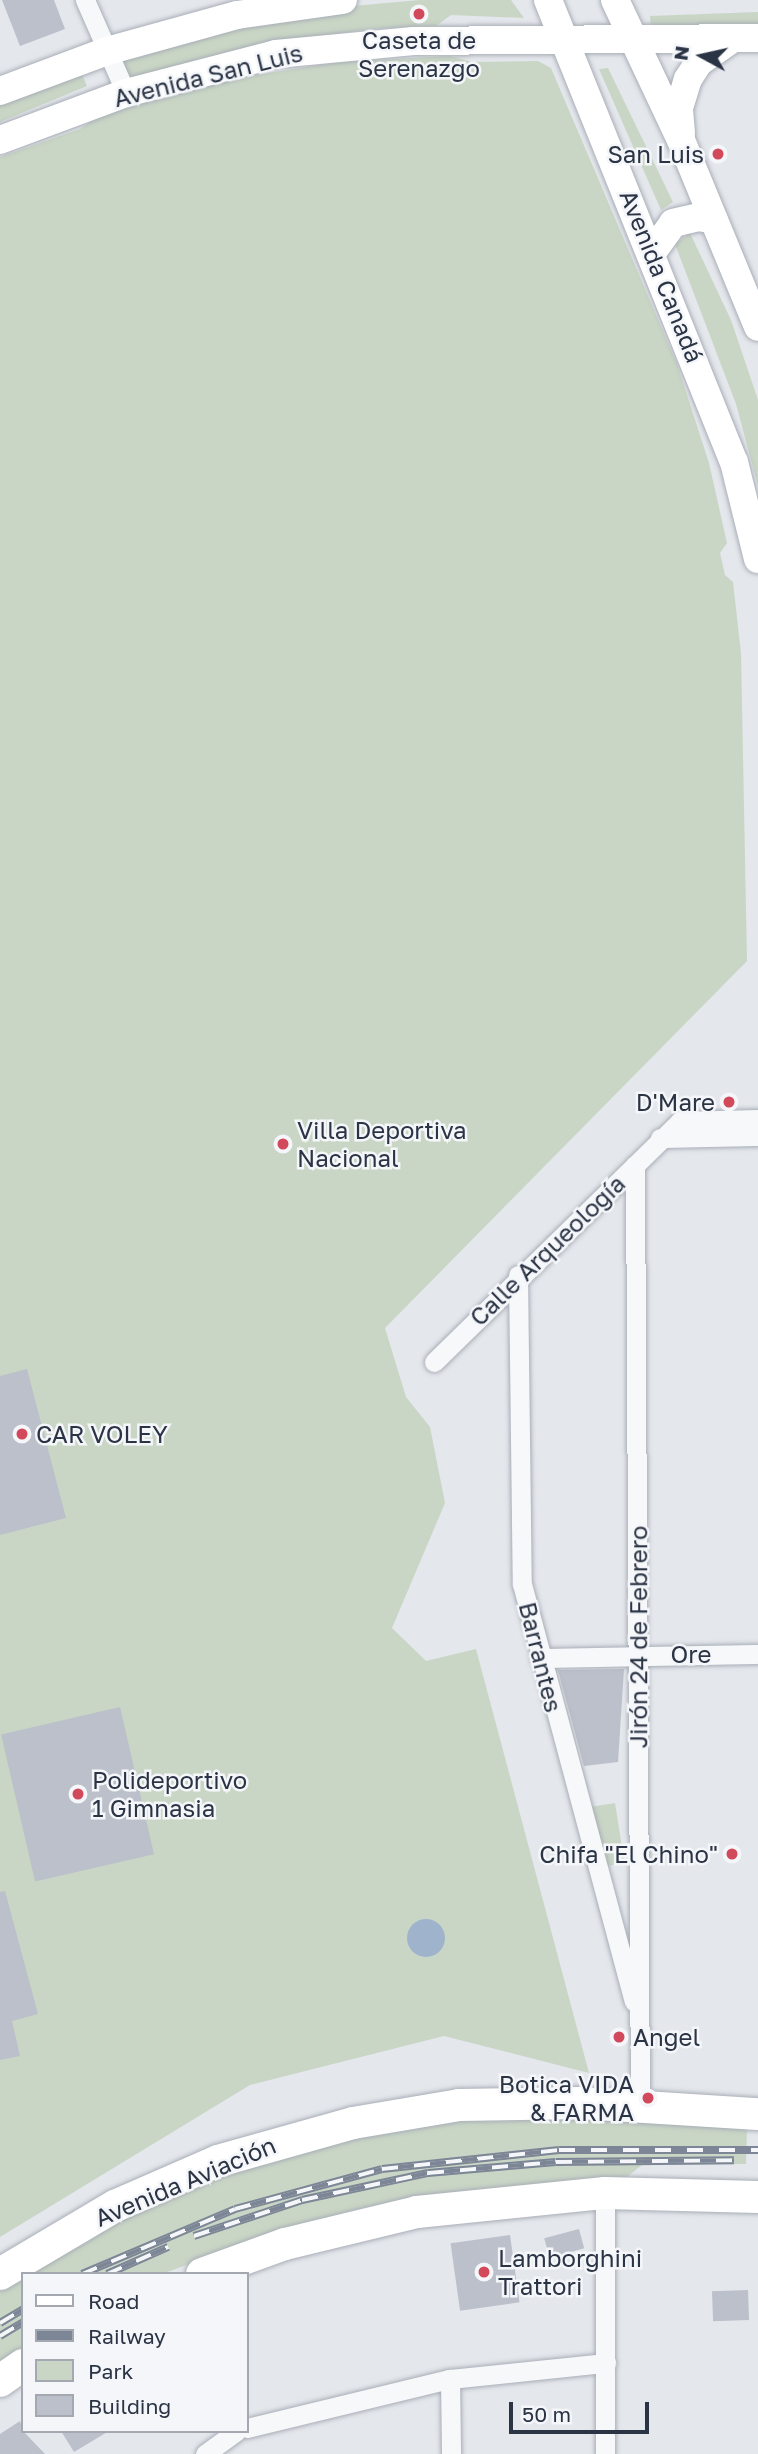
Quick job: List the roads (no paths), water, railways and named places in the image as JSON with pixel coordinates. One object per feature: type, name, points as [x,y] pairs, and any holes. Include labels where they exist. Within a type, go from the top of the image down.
[{"type":"main road","name":"Avenida San Luis","points":[[0,91],[233,8],[343,0]]},
{"type":"main road","name":"Avenida Canadá","points":[[548,0],[653,251],[734,462],[758,559]]},
{"type":"main road","points":[[615,0],[681,140],[758,327]]},
{"type":"main road","name":"Avenida San Luis","points":[[0,140],[126,93],[276,54],[347,45],[745,38]]},
{"type":"main road","points":[[681,140],[679,108],[688,79],[699,62],[745,38]]},
{"type":"main road","points":[[653,251],[673,223],[699,216],[714,220]]},
{"type":"main road","name":"Avenida Aviación","points":[[0,2274],[115,2206],[285,2138],[458,2105],[581,2103],[758,2114]]},
{"type":"main road","points":[[208,2272],[285,2244],[417,2212],[605,2193],[758,2197]]},
{"type":"main road","points":[[0,2381],[21,2366]]},
{"type":"street","points":[[85,0],[126,93]]},
{"type":"street","name":"Calle Arqueología","points":[[434,1362],[518,1275],[680,1121],[758,1118]]},
{"type":"street","points":[[660,1138],[758,1136]]},
{"type":"street","name":"Jirón 24 de Febrero","points":[[635,1165],[640,2108]]},
{"type":"street","name":"Barrantes","points":[[518,1275],[522,1584],[641,2027]]},
{"type":"street","name":"Ore","points":[[540,1658],[638,1654],[758,1654]]},
{"type":"street","points":[[605,2193],[605,2454]]},
{"type":"street","points":[[248,2428],[450,2379],[606,2363]]},
{"type":"street","points":[[450,2379],[451,2454]]},
{"type":"street","points":[[205,2454],[234,2433]]},
{"type":"water","points":[[426,1919],[439,1925],[445,1938],[439,1951],[426,1957],[413,1951],[407,1938],[413,1925]]},
{"type":"railway","points":[[87,2272],[235,2209],[382,2169],[559,2150],[758,2150]]},
{"type":"railway","points":[[194,2236],[302,2200],[428,2173],[556,2162],[734,2160]]},
{"type":"railway","points":[[112,2272],[168,2247]]},
{"type":"railway","points":[[0,2323],[21,2310]]},
{"type":"railway","points":[[0,2336],[21,2323]]},
{"type":"place","name":"Caseta de Serenazgo","points":[[419,14]]},
{"type":"place","name":"San Luis","points":[[718,154]]},
{"type":"place","name":"D'Mare","points":[[729,1102]]},
{"type":"place","name":"Villa Deportiva Nacional","points":[[283,1144]]},
{"type":"place","name":"CAR VOLEY","points":[[22,1434]]},
{"type":"place","name":"Polideportivo 1 Gimnasia","points":[[78,1794]]},
{"type":"place","name":"Chifa \"El Chino\"","points":[[732,1854]]},
{"type":"place","name":"Angel","points":[[619,2037]]},
{"type":"place","name":"Botica VIDA & FARMA","points":[[648,2098]]},
{"type":"place","name":"Lamborghini Trattori","points":[[484,2272]]}]
